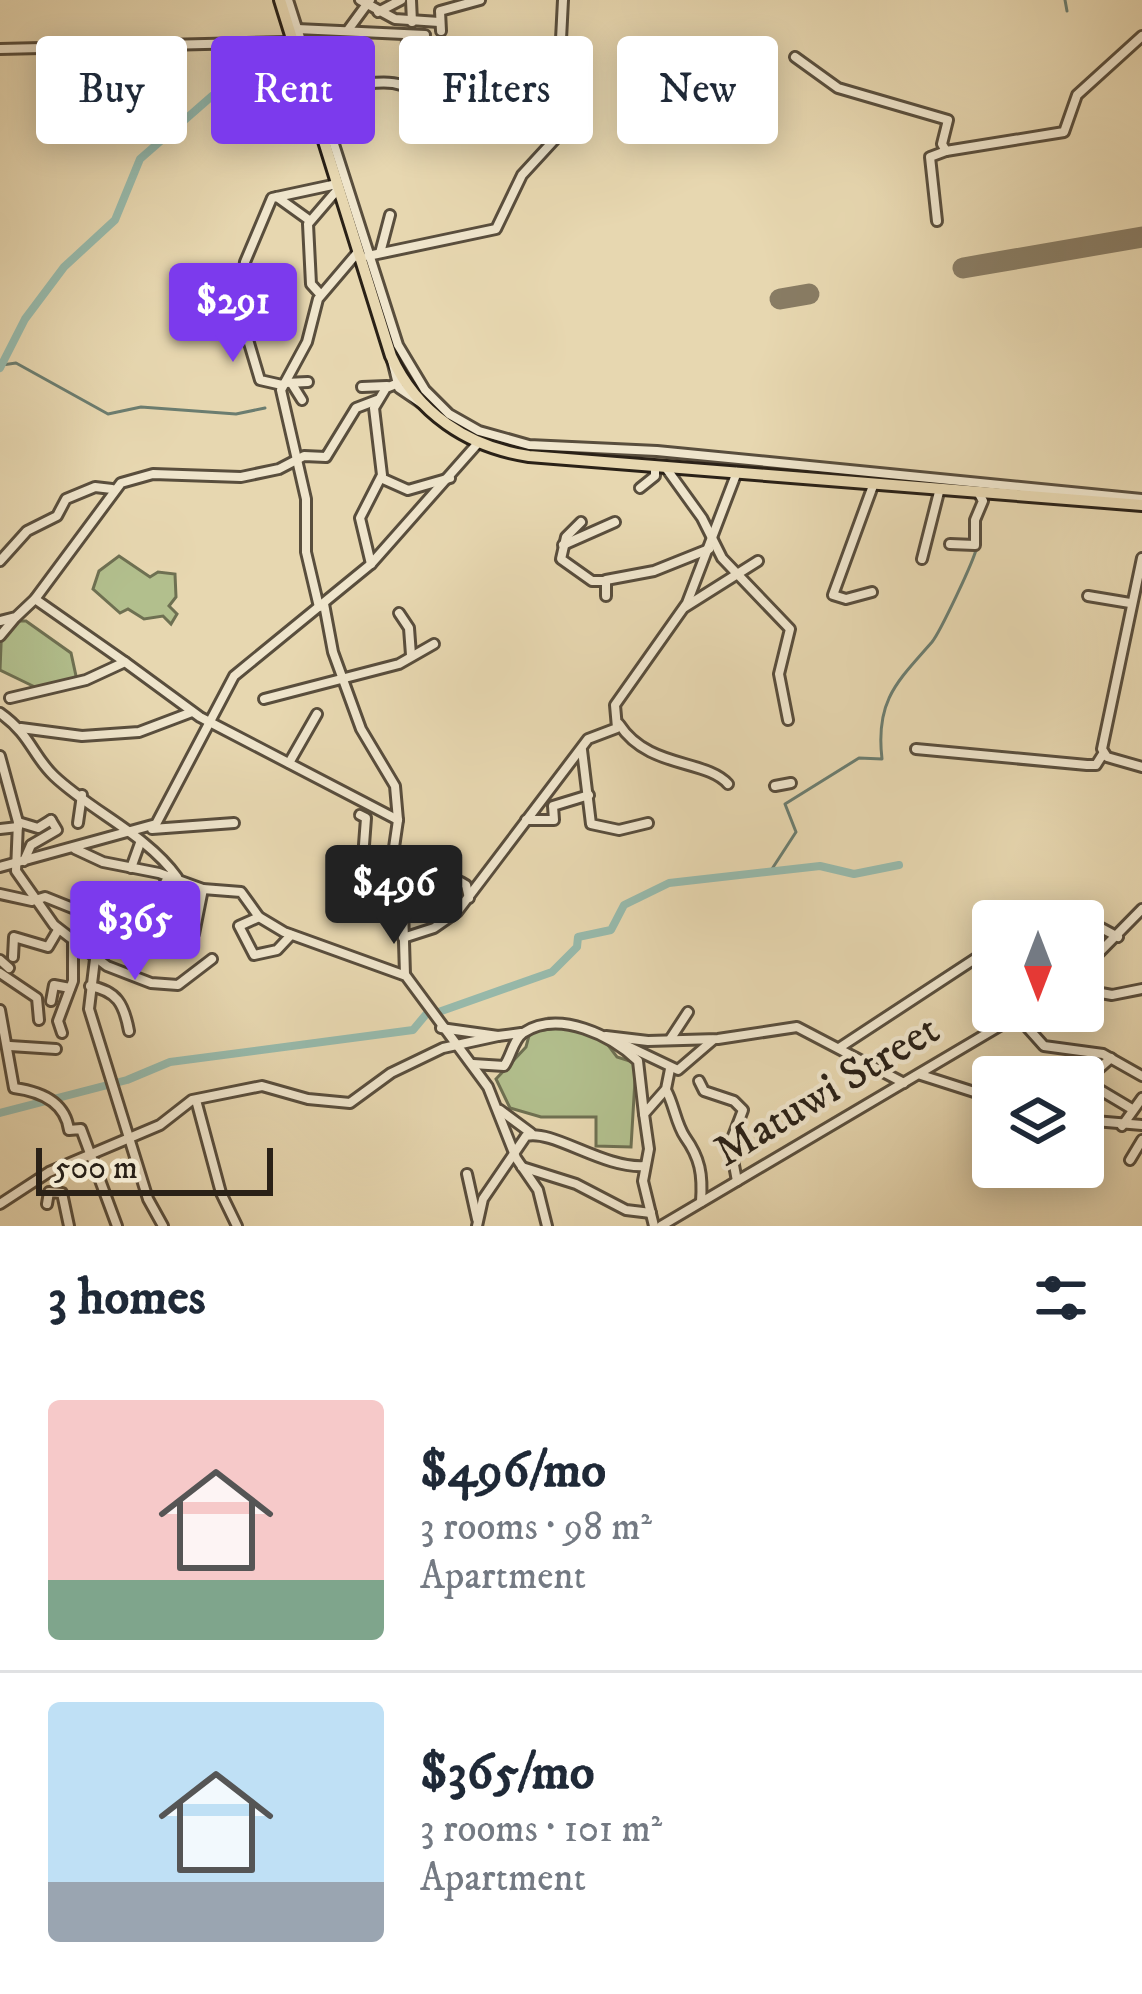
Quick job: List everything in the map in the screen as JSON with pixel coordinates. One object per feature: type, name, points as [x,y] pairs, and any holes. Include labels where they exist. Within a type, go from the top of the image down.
[{"type":"main road","points":[[284,0],[291,35]]},
{"type":"main road","points":[[327,144],[392,356],[422,403],[478,443],[529,456],[1142,502]]},
{"type":"street","points":[[378,12],[401,0]]},
{"type":"street","points":[[411,0],[412,22]]},
{"type":"street","points":[[347,32],[366,2],[378,12],[440,27],[442,10],[480,0]]},
{"type":"street","points":[[547,1226],[538,1190],[520,1166],[499,1109],[406,976],[403,908],[391,871],[398,820],[393,780],[364,735],[342,677],[306,552],[308,510],[281,405],[307,342],[320,294],[363,256],[494,231],[522,175],[556,138],[563,0]]},
{"type":"street","points":[[0,49],[347,32],[399,36]]},
{"type":"street","points":[[416,36],[425,35]]},
{"type":"street","points":[[937,221],[930,157],[1064,132],[1077,95],[1142,36]]},
{"type":"street","points":[[796,57],[838,88],[948,120],[942,144],[946,151]]},
{"type":"street","points":[[329,144],[363,256],[410,370],[430,396],[463,423],[529,445],[740,469],[1027,484],[1142,502]]},
{"type":"street","points":[[308,382],[260,380],[238,309],[245,262],[262,216],[276,196],[338,186]]},
{"type":"street","points":[[320,294],[311,284],[309,220],[338,186]]},
{"type":"street","points":[[276,196],[309,220]]},
{"type":"street","points":[[380,253],[390,215]]},
{"type":"street","points":[[0,562],[25,532],[57,516],[66,499],[95,487],[112,490],[153,474],[242,477],[330,454],[356,408],[376,400],[392,385],[392,356]]},
{"type":"street","points":[[287,384],[302,400]]},
{"type":"street","points":[[362,387],[392,385],[422,403]]},
{"type":"street","points":[[371,564],[360,518],[381,478],[376,400]]},
{"type":"street","points":[[148,829],[164,813],[209,716],[238,671],[371,564],[478,443]]},
{"type":"street","points":[[640,488],[660,466]]},
{"type":"street","points":[[660,466],[712,545],[790,630],[779,672],[788,720]]},
{"type":"street","points":[[728,784],[718,774],[687,769],[639,746],[618,723],[615,705],[685,607],[740,469]]},
{"type":"street","points":[[381,478],[408,490],[452,477]]},
{"type":"street","points":[[872,592],[832,596],[874,483]]},
{"type":"street","points":[[922,559],[940,488]]},
{"type":"street","points":[[0,636],[73,554],[112,490]]},
{"type":"street","points":[[950,544],[974,546],[982,501],[978,491]]},
{"type":"street","points":[[581,522],[562,546],[561,559],[592,581],[654,572],[712,545]]},
{"type":"street","points":[[562,546],[615,522]]},
{"type":"street","points":[[916,749],[1096,764],[1103,754],[1142,558]]},
{"type":"street","points":[[685,607],[758,561]]},
{"type":"street","points":[[606,580],[606,596]]},
{"type":"street","points":[[1088,596],[1134,608]]},
{"type":"street","points":[[35,599],[194,712],[398,820]]},
{"type":"street","points":[[399,613],[410,633],[411,657]]},
{"type":"street","points":[[0,621],[16,617]]},
{"type":"street","points":[[264,699],[411,657],[434,644]]},
{"type":"street","points":[[1125,645],[1142,649]]},
{"type":"street","points":[[10,698],[86,680],[124,662]]},
{"type":"street","points":[[21,728],[82,736],[139,733],[194,712]]},
{"type":"street","points":[[0,713],[21,728],[54,776],[140,844],[173,878]]},
{"type":"street","points":[[289,763],[316,714]]},
{"type":"street","points":[[403,938],[443,923],[469,898],[581,748],[594,734],[614,731],[618,723]]},
{"type":"street","points":[[581,748],[593,825],[619,830],[648,823]]},
{"type":"street","points":[[1103,754],[1142,767]]},
{"type":"street","points":[[0,756],[18,824],[20,862],[36,901],[58,930],[95,958],[151,983],[175,986],[212,959]]},
{"type":"street","points":[[775,786],[791,783]]},
{"type":"street","points":[[78,823],[82,795]]},
{"type":"street","points":[[526,820],[554,820],[553,806],[590,795]]},
{"type":"street","points":[[359,912],[366,818],[360,814]]},
{"type":"street","points":[[0,830],[18,824],[38,828],[52,820],[57,830],[31,845],[20,862]]},
{"type":"street","points":[[0,867],[148,829],[235,823]]},
{"type":"street","points":[[131,868],[140,844]]},
{"type":"street","points":[[75,849],[203,890],[241,892],[259,917],[290,935],[406,976]]},
{"type":"street","points":[[391,871],[406,868],[451,876],[466,885],[469,898]]},
{"type":"street","points":[[131,940],[173,878]]},
{"type":"street","points":[[183,950],[194,934],[203,890]]},
{"type":"street","points":[[0,894],[36,901],[44,896],[120,927],[140,926]]},
{"type":"street","points":[[1104,950],[1138,920],[1142,909]]},
{"type":"street","points":[[259,917],[239,926],[245,946],[254,955],[277,950],[290,935]]},
{"type":"street","points":[[13,957],[14,937],[48,947],[58,930]]},
{"type":"street","points":[[1104,930],[1118,938]]},
{"type":"street","points":[[62,1033],[58,1021],[69,992],[73,941]]},
{"type":"street","points":[[95,958],[89,990],[102,1057],[117,1086],[163,1226]]},
{"type":"street","points":[[0,960],[4,970],[38,999],[40,1020]]},
{"type":"street","points":[[839,1048],[972,961]]},
{"type":"street","points":[[51,1001],[54,985],[82,1000],[89,990],[106,988],[123,1003],[129,1030]]},
{"type":"street","points":[[1104,995],[1142,989]]},
{"type":"street","points":[[670,1039],[688,1012]]},
{"type":"street","points":[[1,1017],[14,1088],[37,1089],[58,1106],[70,1130],[82,1130],[117,1226]]},
{"type":"street","points":[[0,1204],[58,1170],[160,1125],[195,1100],[262,1086],[308,1100],[350,1102],[391,1073],[455,1047],[562,1025],[664,1059],[670,1069],[666,1090],[644,1114]]},
{"type":"street","points":[[608,1038],[714,1039],[795,1027],[905,1083]]},
{"type":"street","points":[[441,1028],[498,1036]]},
{"type":"street","name":"Matuwi Street","points":[[657,1226],[993,1032]]},
{"type":"street","points":[[1034,1032],[1044,1046],[1111,1058],[1142,1076]]},
{"type":"street","points":[[471,1064],[504,1066],[523,1033]]},
{"type":"street","points":[[608,1038],[638,1061],[644,1114],[643,1179],[657,1226]]},
{"type":"street","points":[[670,1069],[687,1066],[714,1039]]},
{"type":"street","points":[[6,1044],[56,1049]]},
{"type":"street","points":[[1111,1058],[1085,1081],[1132,1109]]},
{"type":"street","points":[[919,1075],[972,1091]]},
{"type":"street","points":[[699,1082],[704,1091],[743,1110],[730,1144],[737,1181]]},
{"type":"street","points":[[666,1090],[684,1135],[700,1157],[700,1204]]},
{"type":"street","points":[[181,1094],[195,1100]]},
{"type":"street","points":[[1122,1126],[1142,1098]]},
{"type":"street","points":[[195,1100],[221,1193],[237,1226]]},
{"type":"street","points":[[499,1109],[532,1134],[633,1167],[645,1166]]},
{"type":"street","points":[[1104,1123],[1142,1125]]},
{"type":"street","points":[[477,1223],[513,1151],[532,1134]]},
{"type":"street","points":[[1130,1160],[1142,1140]]},
{"type":"street","points":[[520,1166],[576,1184],[626,1210],[652,1214]]},
{"type":"street","points":[[633,1167],[643,1179]]},
{"type":"street","points":[[58,1170],[69,1226]]},
{"type":"street","points":[[466,1174],[477,1223]]},
{"type":"street","points":[[47,1204],[49,1192],[62,1192]]},
{"type":"green space","points":[[119,556],[150,577],[158,572],[175,574],[176,597],[169,606],[177,614],[171,624],[163,616],[144,619],[128,609],[120,613],[93,589],[99,571]]},
{"type":"green space","points":[[2,621],[26,621],[71,653],[76,676],[69,686],[52,683],[37,688],[0,670]]},
{"type":"green space","points":[[562,1027],[602,1037],[617,1057],[636,1063],[631,1147],[596,1146],[596,1117],[541,1117],[510,1108],[496,1079],[526,1047],[530,1032]]},
{"type":"waterway","points":[[1065,0],[1067,11]]},
{"type":"waterway","points":[[0,368],[25,319],[64,267],[115,220],[140,159],[211,97]]},
{"type":"waterway","points":[[2,365],[16,363],[108,414],[141,407],[236,414],[265,408]]},
{"type":"waterway","points":[[770,872],[796,832],[785,804],[859,758],[882,759],[886,706],[899,681],[936,636],[977,546]]},
{"type":"waterway","points":[[433,1014],[552,972],[577,947],[578,937],[611,930],[624,905],[669,883],[820,866],[854,874],[899,865]]},
{"type":"waterway","points":[[0,1113],[127,1080],[170,1062],[413,1030],[428,1012]]},
{"type":"runway","points":[[963,268],[1142,237]]},
{"type":"runway","points":[[780,299],[809,294]]}]
